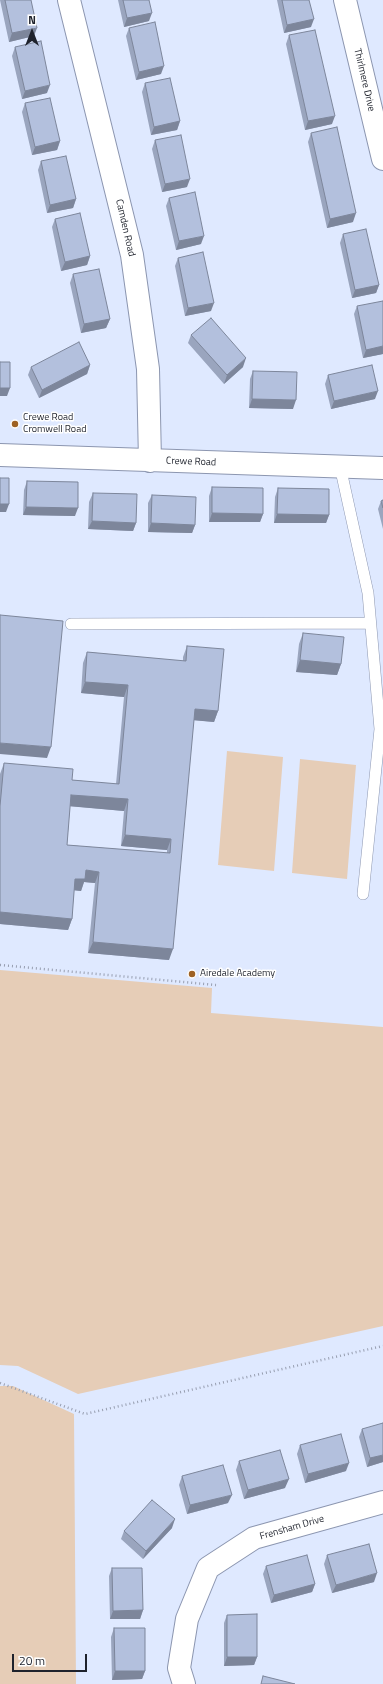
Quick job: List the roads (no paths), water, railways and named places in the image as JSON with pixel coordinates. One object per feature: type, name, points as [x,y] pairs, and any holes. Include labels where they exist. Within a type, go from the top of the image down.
[{"type":"street","name":"Camden Road","points":[[69,0],[132,255],[148,369],[150,461]]},
{"type":"street","name":"Thirlmere Drive","points":[[345,0],[383,159]]},
{"type":"street","name":"Crewe Road","points":[[0,455],[383,468]]},
{"type":"street","name":"Frensham Drive","points":[[184,1684],[180,1668],[187,1619],[208,1568],[254,1538],[383,1502]]},
{"type":"lane","points":[[340,466],[368,593],[380,729],[363,894]]},
{"type":"lane","points":[[71,624],[370,623]]},
{"type":"place","name":"Crewe Road Cromwell Road","points":[[15,424]]},
{"type":"place","name":"Airedale Academy","points":[[192,974]]}]
